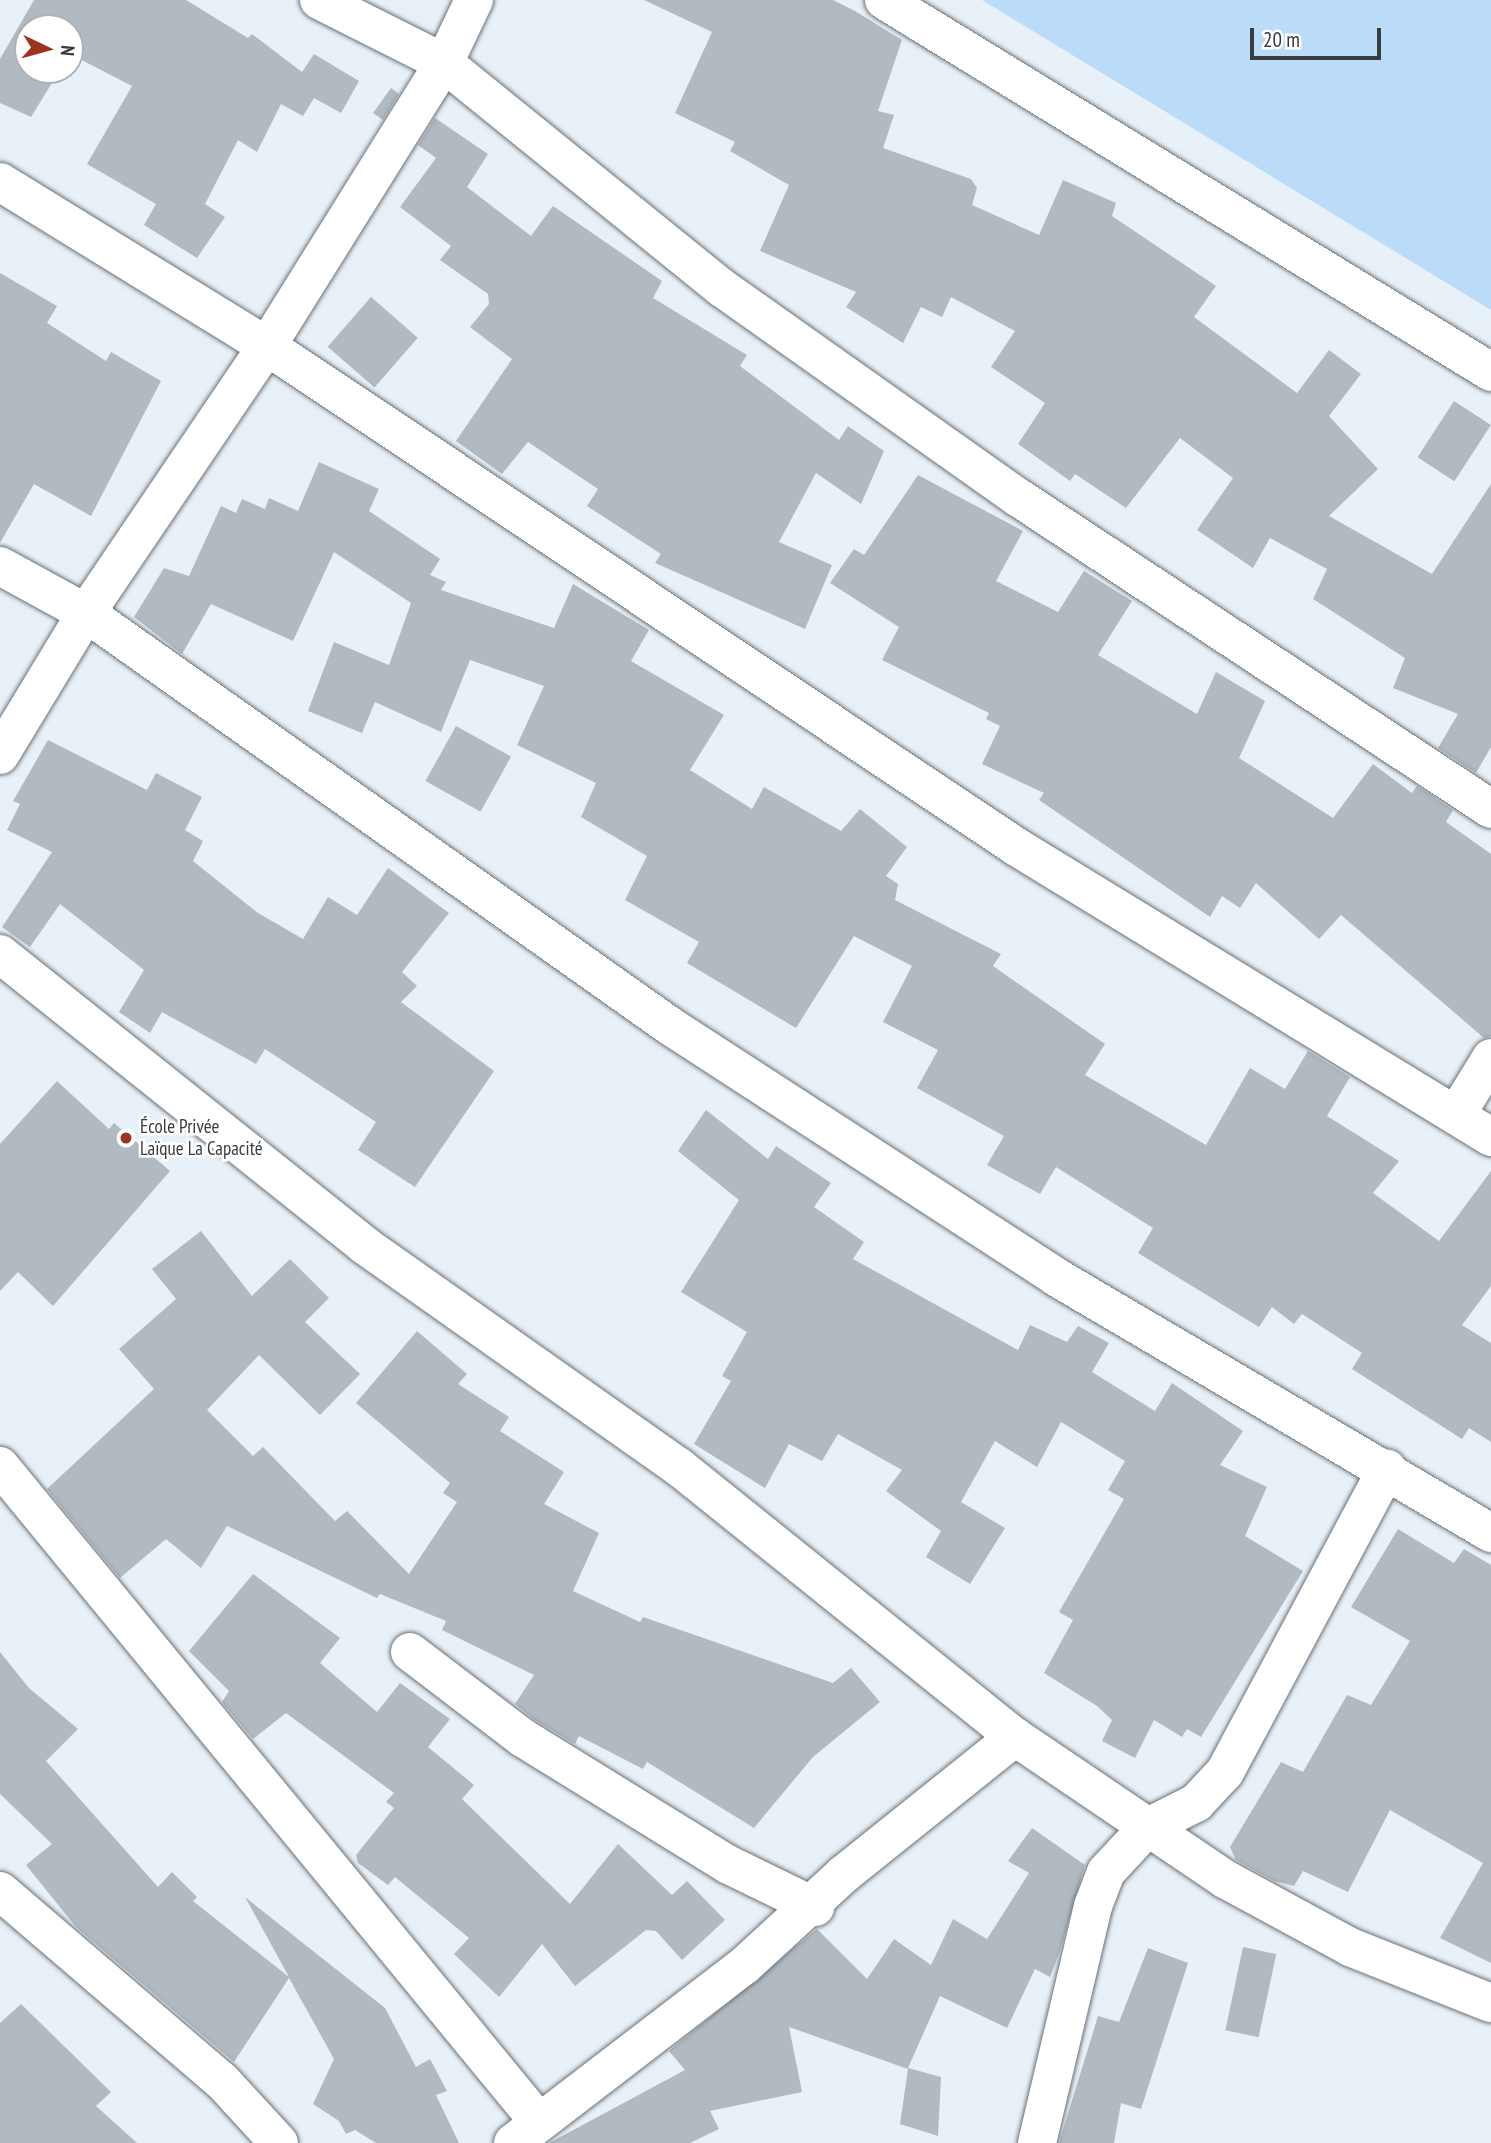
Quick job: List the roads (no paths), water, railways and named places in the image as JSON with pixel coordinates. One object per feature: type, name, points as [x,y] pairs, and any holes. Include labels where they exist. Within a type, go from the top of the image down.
[{"type":"street","points":[[319,0],[444,63],[734,296],[1019,498],[1491,809]]},
{"type":"street","points":[[0,755],[86,613],[267,346],[444,63],[474,0]]},
{"type":"street","points":[[884,0],[1491,372]]},
{"type":"street","points":[[0,182],[267,346],[1015,846],[1491,1137]]},
{"type":"street","points":[[0,566],[86,613],[670,1026],[1056,1277],[1387,1468],[1491,1532]]},
{"type":"street","points":[[0,954],[364,1245],[679,1467],[1015,1737],[1225,1879],[1350,1947],[1491,2003]]},
{"type":"street","points":[[1456,1115],[1491,1058]]},
{"type":"street","points":[[0,1466],[526,2132],[815,1907],[845,1874],[1015,1737]]},
{"type":"street","points":[[1037,2143],[1093,1906],[1106,1872],[1148,1827],[1196,1803],[1246,1742],[1387,1468]]},
{"type":"street","points":[[410,1652],[523,1738],[729,1866],[815,1907]]},
{"type":"street","points":[[0,1891],[222,2081],[279,2143]]},
{"type":"place","name":"École Privée Laïque La Capacité","points":[[126,1138]]}]
